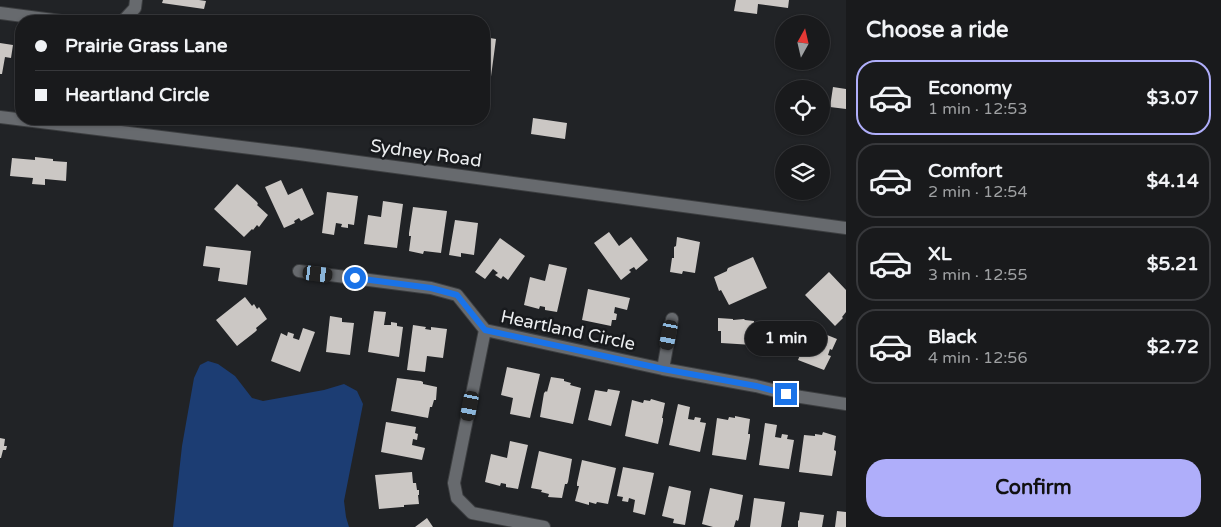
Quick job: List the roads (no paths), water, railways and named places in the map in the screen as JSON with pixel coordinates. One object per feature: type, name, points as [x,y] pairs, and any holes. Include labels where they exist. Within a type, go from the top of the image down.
[{"type":"street","points":[[129,15],[135,8],[136,0]]},
{"type":"street","points":[[0,13],[15,15]]},
{"type":"street","name":"Sydney Road","points":[[0,117],[15,119]]},
{"type":"street","name":"Sydney Road","points":[[65,125],[299,154],[846,228]]},
{"type":"street","points":[[299,271],[431,288],[457,295],[485,330]]},
{"type":"street","points":[[663,369],[672,319]]},
{"type":"street","name":"Heartland Circle","points":[[544,527],[472,512],[456,498],[454,483],[485,330],[663,369],[846,404]]},
{"type":"water","points":[[208,361],[218,364],[235,376],[252,398],[263,401],[324,390],[344,384],[357,391],[363,404],[344,501],[349,527],[173,527],[182,446],[194,378],[200,365]]}]
